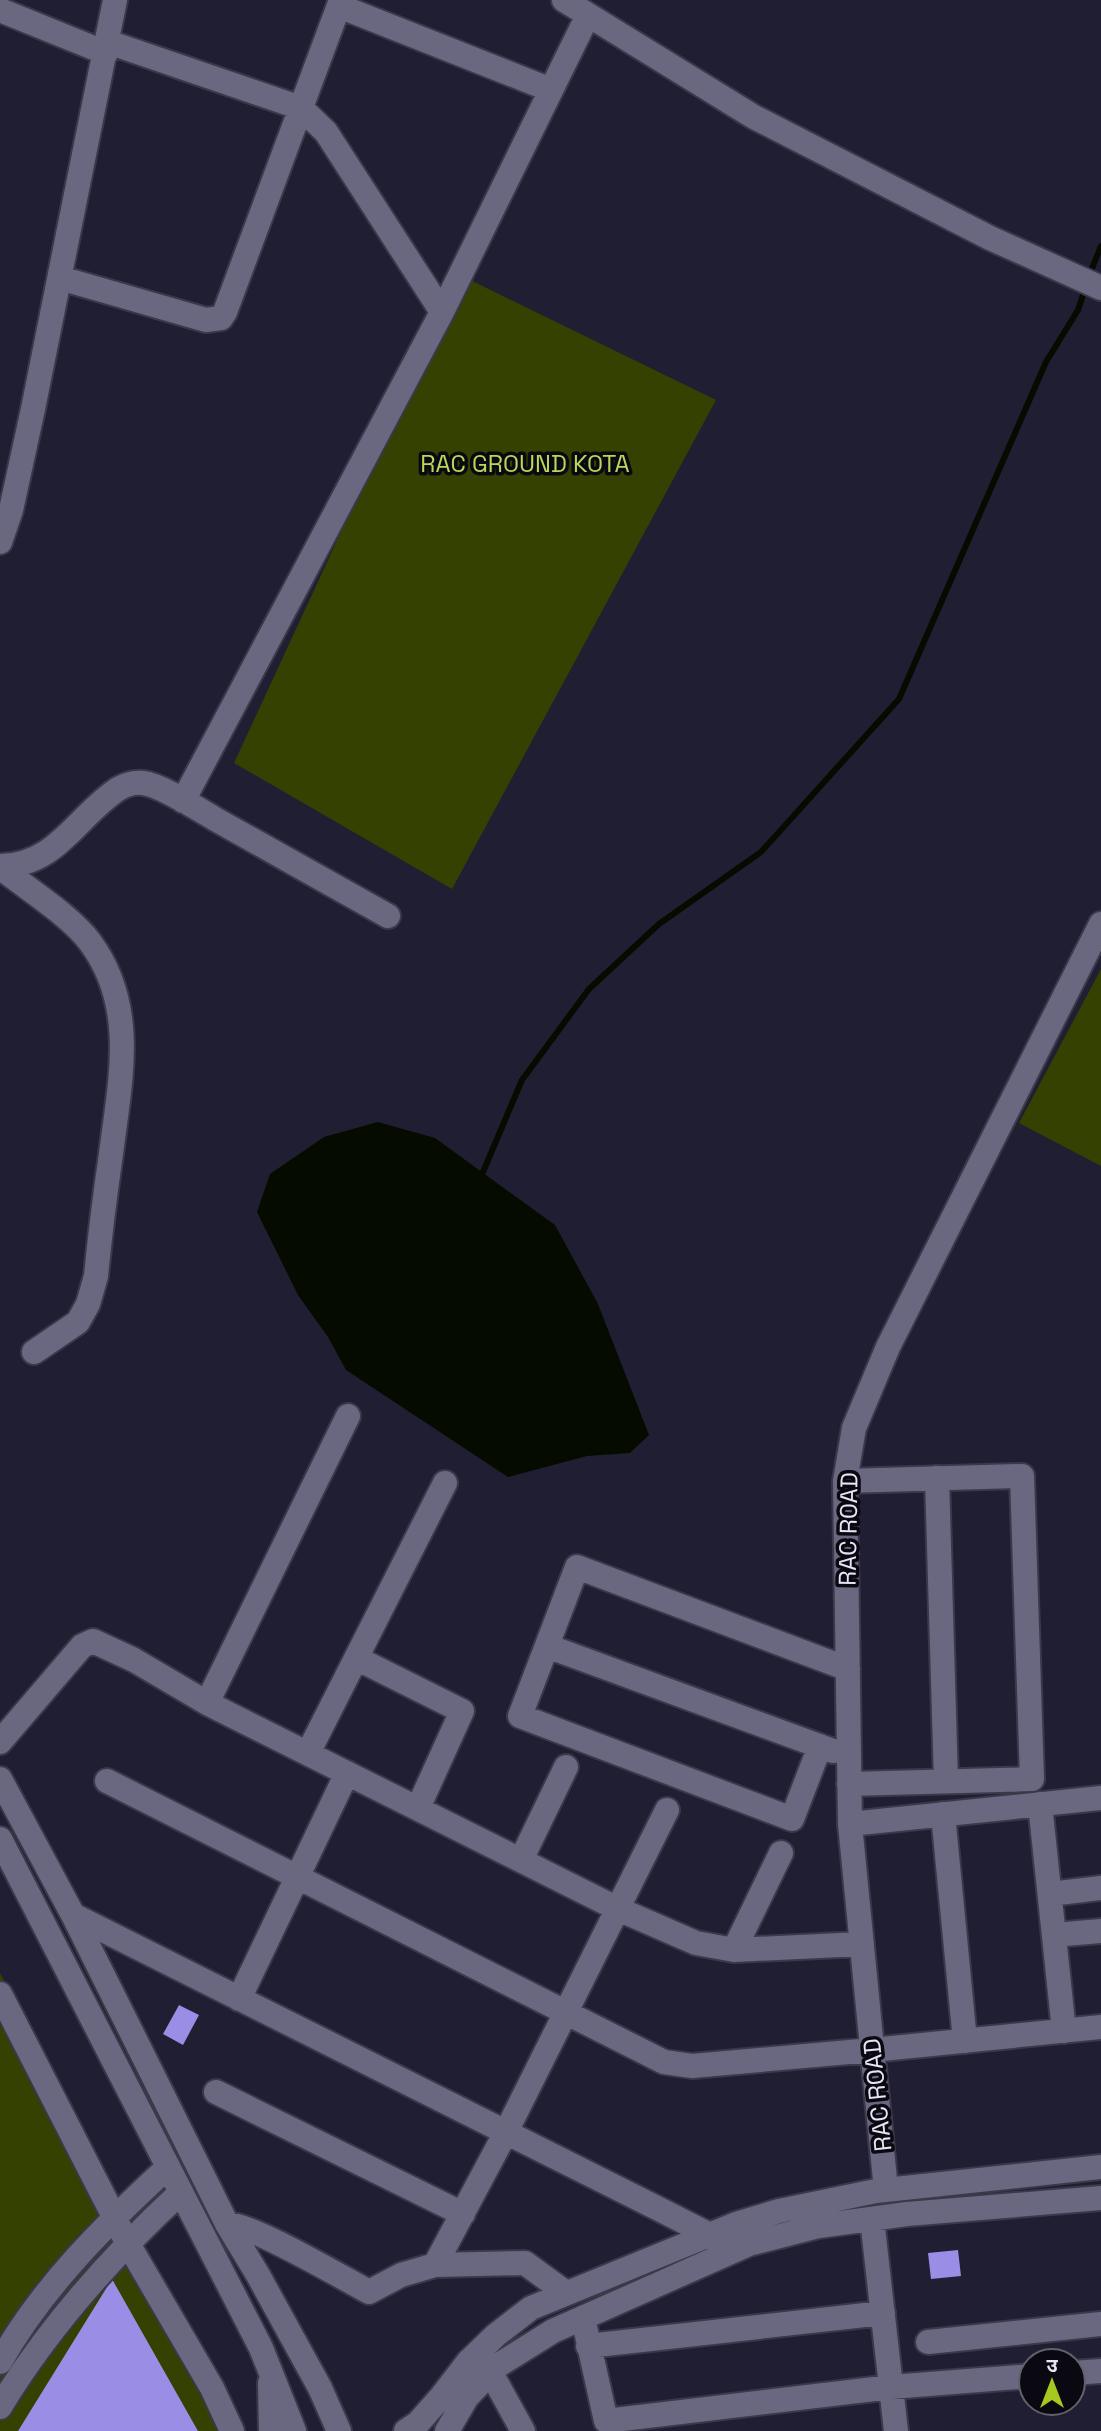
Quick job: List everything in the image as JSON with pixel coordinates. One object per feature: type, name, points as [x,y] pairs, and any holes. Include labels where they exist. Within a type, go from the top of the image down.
[{"type":"street","points":[[0,541],[11,510],[115,0]]},
{"type":"street","points":[[564,0],[754,117],[1013,249],[1101,288]]},
{"type":"street","points":[[60,278],[206,320],[221,318],[340,3],[551,90]]},
{"type":"street","points":[[0,10],[300,108],[326,132],[442,312]]},
{"type":"street","points":[[183,801],[442,312],[588,15]]},
{"type":"street","points":[[0,867],[36,860],[121,787],[145,783],[183,801],[388,916]]},
{"type":"street","points":[[0,867],[90,942],[108,974],[120,1011],[124,1057],[96,1276],[88,1304],[78,1322],[34,1352]]},
{"type":"street","name":"RAC ROAD","points":[[886,2190],[850,1824],[845,1481],[854,1428],[888,1347],[1101,924]]},
{"type":"street","points":[[207,1703],[348,1416]]},
{"type":"street","points":[[845,1481],[1022,1476],[1032,1779],[849,1784]]},
{"type":"street","points":[[937,1478],[946,1781]]},
{"type":"street","points":[[308,1753],[445,1483]]},
{"type":"street","points":[[820,1746],[792,1819],[520,1716],[577,1567],[848,1669]]},
{"type":"street","points":[[0,1742],[87,1642],[93,1641],[134,1660],[207,1703],[618,1909],[696,1943],[734,1950],[862,1944]]},
{"type":"street","points":[[547,1646],[849,1759]]},
{"type":"street","points":[[356,1658],[462,1711],[418,1808]]},
{"type":"street","points":[[521,1860],[566,1767]]},
{"type":"street","points":[[239,1999],[347,1773]]},
{"type":"street","points":[[0,1779],[73,1915],[227,2224],[320,2388],[339,2431]]},
{"type":"street","points":[[107,1781],[664,2062],[692,2066],[1101,2027]]},
{"type":"street","points":[[850,1824],[1101,1798]]},
{"type":"street","points":[[1040,1804],[1064,2031]]},
{"type":"street","points":[[435,2265],[506,2132],[667,1810]]},
{"type":"street","points":[[943,1814],[965,2041]]},
{"type":"street","points":[[0,1839],[261,2348],[294,2431]]},
{"type":"street","points":[[734,1950],[780,1853]]},
{"type":"street","points":[[1050,1894],[1101,1888]]},
{"type":"street","points":[[73,1915],[710,2235],[733,2250]]},
{"type":"street","points":[[1054,1935],[1101,1931]]},
{"type":"street","points":[[0,1994],[127,2242],[212,2388],[232,2431]]},
{"type":"street","points":[[216,2092],[463,2214]]},
{"type":"street","points":[[406,2431],[418,2423],[468,2362],[496,2335],[531,2308],[710,2235],[779,2211],[824,2200],[886,2190],[1101,2167]]},
{"type":"street","points":[[0,2362],[71,2262],[115,2216],[168,2168]]},
{"type":"street","points":[[0,2407],[14,2383],[65,2313],[127,2242],[181,2192]]},
{"type":"street","points":[[447,2431],[467,2398],[497,2366],[553,2331],[733,2250],[818,2226],[1101,2198]]},
{"type":"street","points":[[872,2219],[896,2431]]},
{"type":"street","points":[[227,2224],[234,2224],[268,2239],[369,2292],[401,2275],[435,2265],[525,2263],[566,2293]]},
{"type":"street","points":[[588,2346],[883,2313]]},
{"type":"street","points":[[583,2318],[606,2420],[628,2425],[891,2387],[1017,2377]]},
{"type":"street","points":[[928,2342],[1101,2324]]},
{"type":"street","points":[[270,2370],[271,2431]]},
{"type":"street","points":[[491,2373],[523,2431]]},
{"type":"street","points":[[463,2431],[467,2398]]},
{"type":"green space","name":"RAC GROUND KOTA","points":[[460,275],[716,400],[452,889],[234,763]]},
{"type":"green space","points":[[1101,969],[1101,1166],[1019,1123]]},
{"type":"green space","points":[[0,1973],[215,2382],[235,2431],[0,2431]]},
{"type":"shaded area","points":[[378,1122],[435,1138],[555,1225],[598,1304],[649,1435],[630,1453],[587,1456],[508,1477],[346,1370],[328,1337],[298,1295],[257,1212],[270,1174],[324,1137]]},
{"type":"building","points":[[179,2005],[199,2015],[183,2045],[163,2034]]},
{"type":"building","points":[[958,2250],[961,2276],[931,2279],[928,2253]]},
{"type":"building","points":[[112,2279],[198,2431],[18,2431]]},
{"type":"waterway","points":[[1089,276],[1101,246]]},
{"type":"waterway","points":[[483,1172],[522,1080],[589,989],[659,924],[761,852],[899,699],[1046,362],[1078,310],[1086,286]]}]
